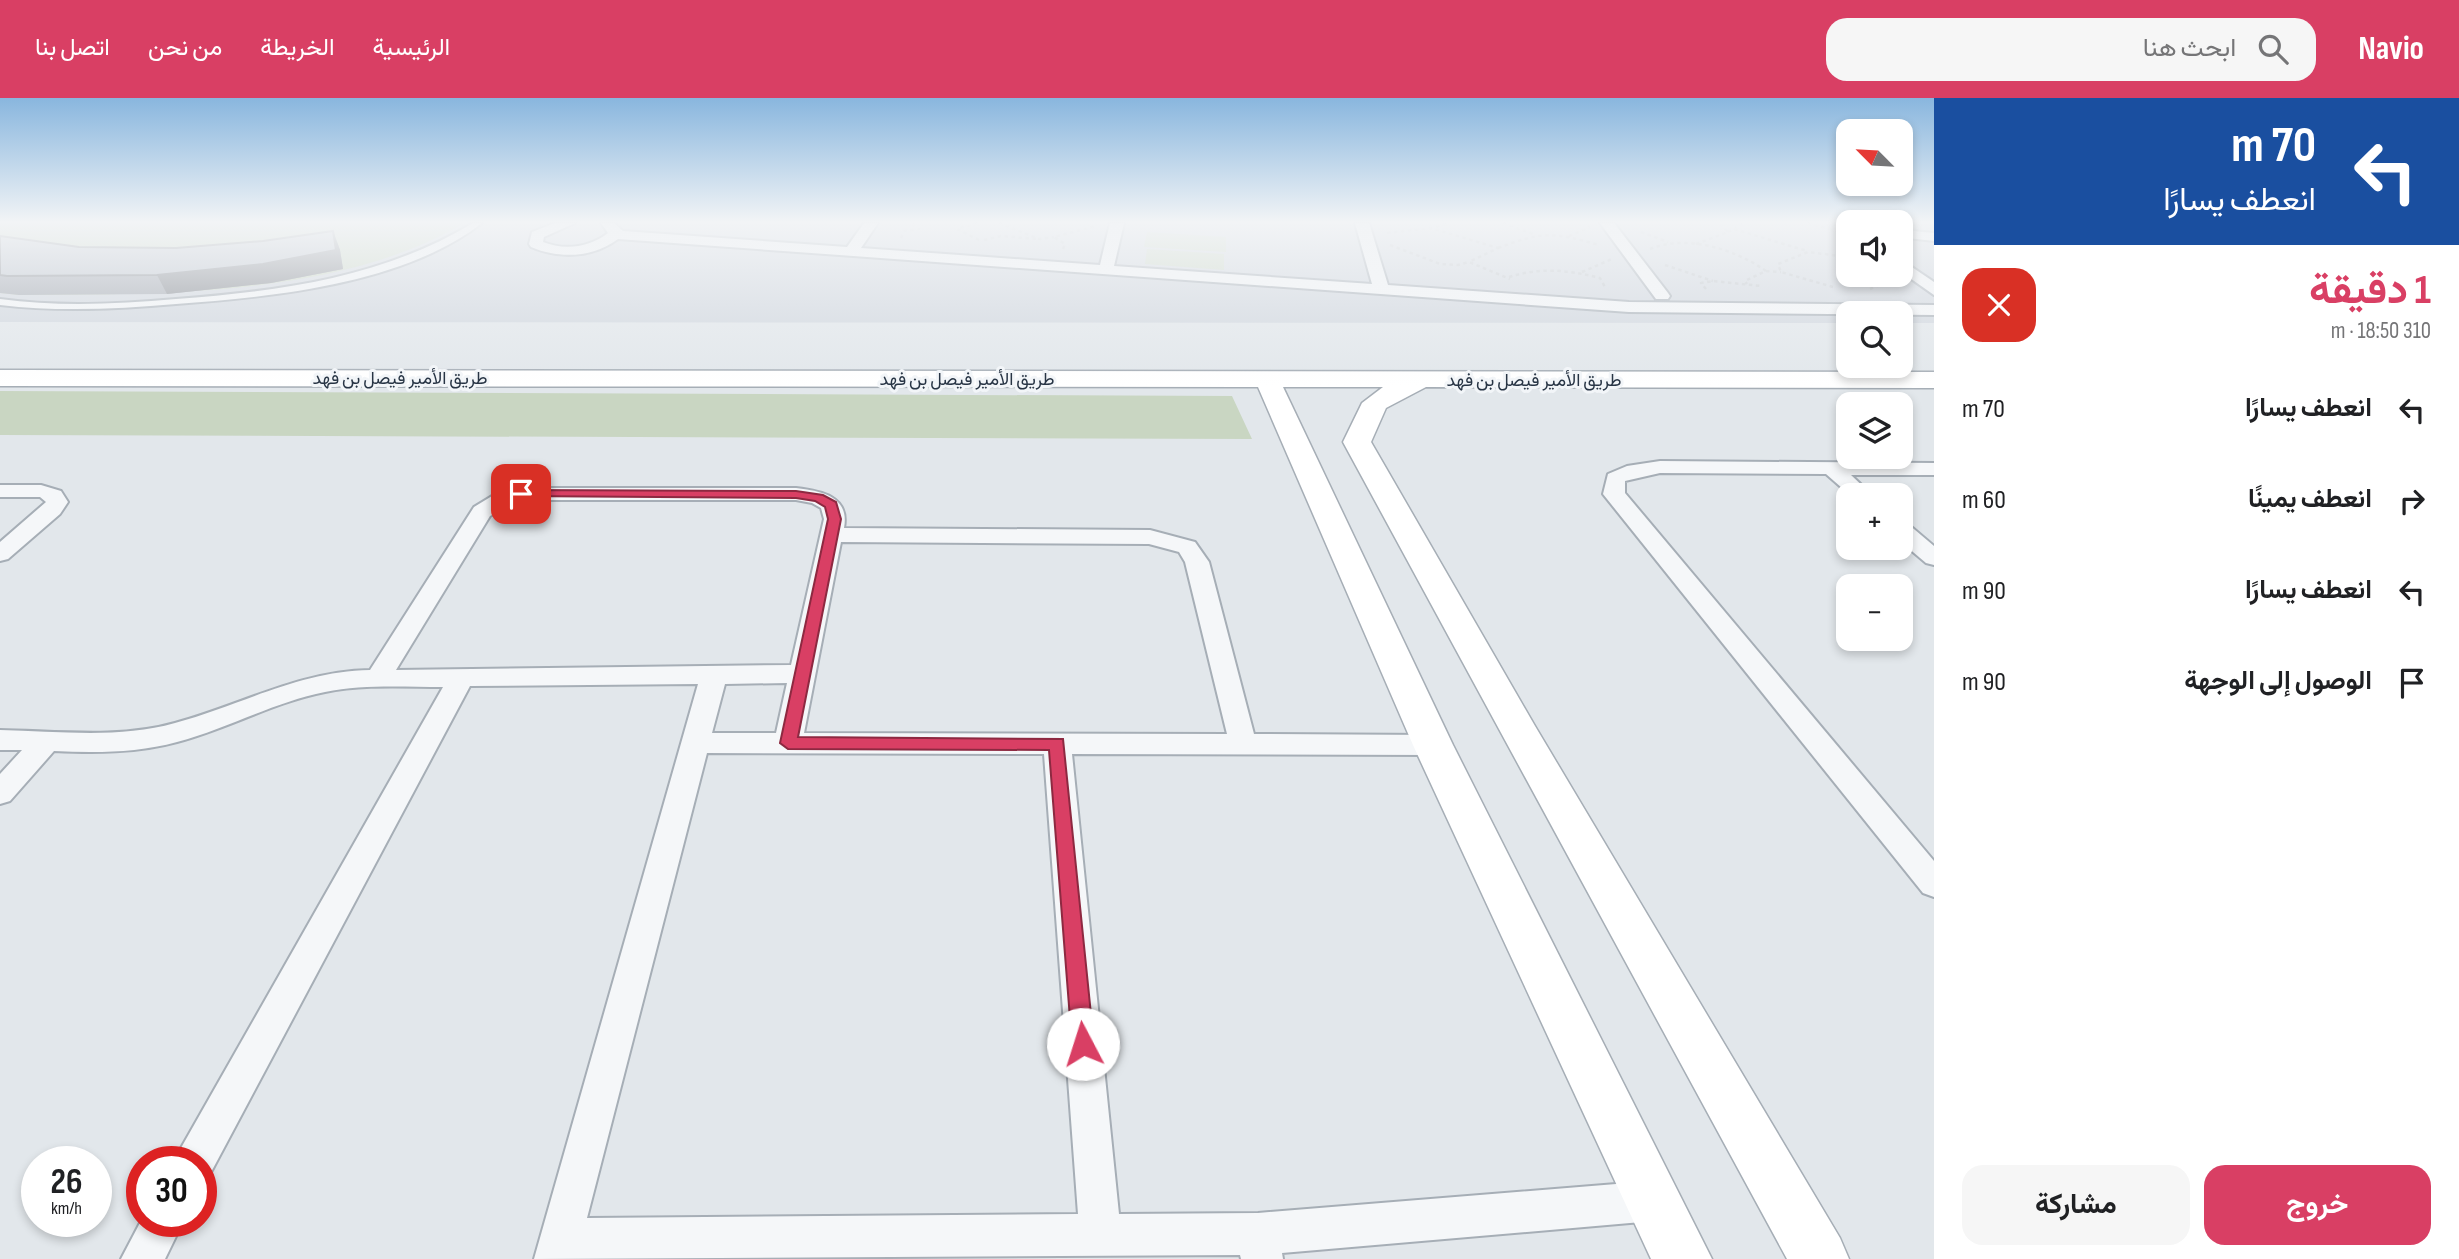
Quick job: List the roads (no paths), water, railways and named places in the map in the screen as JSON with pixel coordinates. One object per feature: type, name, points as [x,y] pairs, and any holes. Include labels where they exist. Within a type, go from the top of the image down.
[{"type":"main road","name":"طريق الأمير فيصل بن فهد","points":[[0,378],[1934,380]]},
{"type":"main road","points":[[1267,379],[1433,745],[1682,1259]]},
{"type":"main road","points":[[1425,380],[1381,396],[1366,417],[1357,442],[1491,684],[1819,1259]]},
{"type":"street","points":[[1125,277],[1652,315],[1836,316]]},
{"type":"street","points":[[1224,277],[1620,306],[1934,310]]},
{"type":"street","points":[[1378,277],[1381,288]]},
{"type":"street","points":[[1648,277],[1662,296]]},
{"type":"street","points":[[1914,277],[1934,290]]},
{"type":"street","points":[[1620,306],[1628,295],[1700,300],[1733,309]]},
{"type":"street","points":[[1913,316],[1934,316]]},
{"type":"street","points":[[1934,469],[1660,467],[1627,472],[1615,478],[1614,494],[1934,884]]},
{"type":"street","points":[[1831,468],[1848,483]]},
{"type":"street","points":[[0,491],[41,491],[54,495],[57,502],[0,554]]},
{"type":"street","points":[[377,679],[482,512],[505,498],[521,494],[796,494],[818,497],[831,505],[835,519],[788,743]]},
{"type":"street","points":[[831,535],[1150,537],[1187,547],[1197,562],[1243,744]]},
{"type":"street","points":[[1913,540],[1934,558]]},
{"type":"street","points":[[0,740],[137,740],[162,735],[315,682],[802,674]]},
{"type":"street","points":[[714,675],[558,1249],[715,1249],[1100,1235],[1260,1246],[1653,1201]]},
{"type":"street","points":[[204,1146],[461,678]]},
{"type":"street","points":[[0,793],[48,740]]},
{"type":"street","points":[[696,743],[1433,745]]},
{"type":"street","points":[[1057,744],[1100,1235]]},
{"type":"street","points":[[142,1259],[154,1237]]},
{"type":"lane","points":[[0,302],[20,305],[120,306],[242,298],[338,277]]}]
